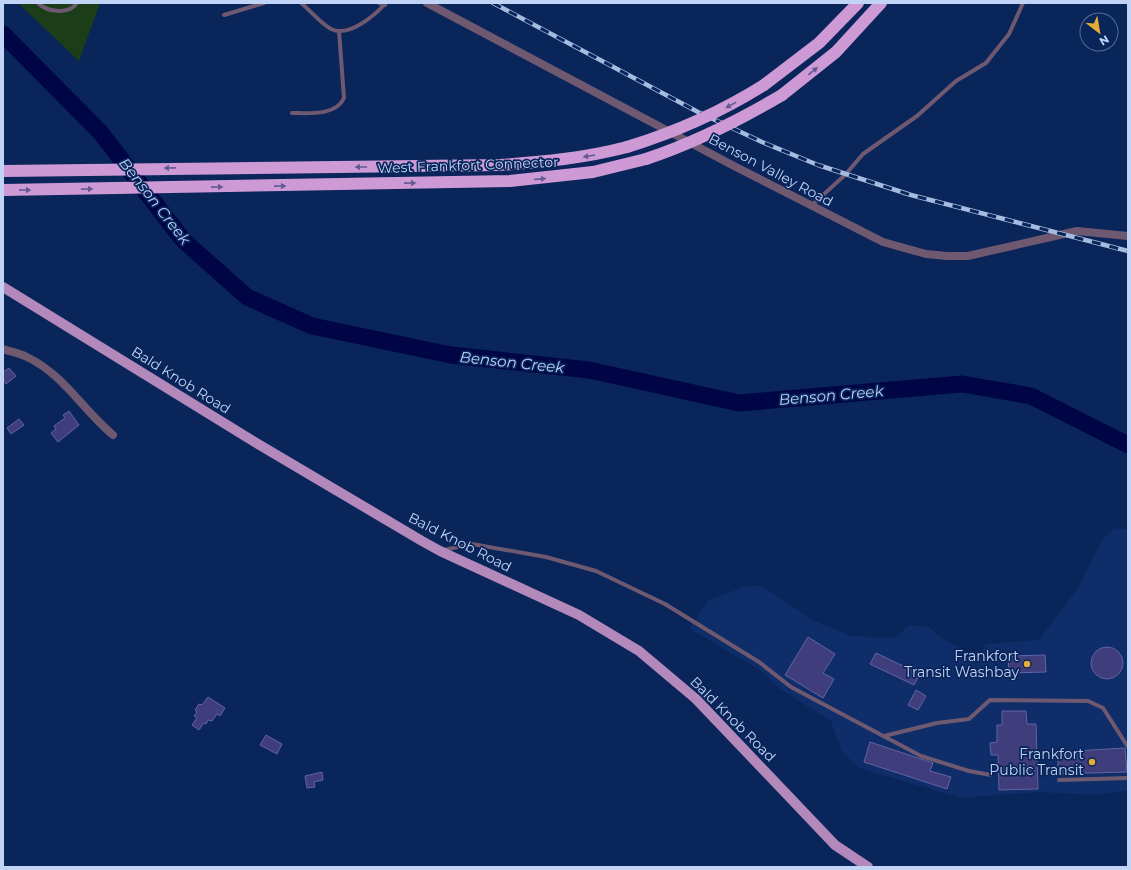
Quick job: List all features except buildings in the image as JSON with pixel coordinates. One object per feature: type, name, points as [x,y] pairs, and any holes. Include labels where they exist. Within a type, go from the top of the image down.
[{"type":"highway","name":"West Frankfort Connector","points":[[3,171],[507,164],[557,160],[606,152],[627,147],[697,122],[723,110],[764,86],[819,43],[858,3]]},
{"type":"highway","name":"West Frankfort Connector","points":[[3,190],[482,182],[538,179],[593,172],[646,159],[723,128],[782,95],[836,52],[881,3]]},
{"type":"main road","name":"Bald Knob Road","points":[[3,287],[258,444],[440,551],[579,615],[639,651],[696,699],[835,845],[868,867]]},
{"type":"street","name":"Benson Valley Road","points":[[426,3],[883,242],[926,254],[947,256],[987,253],[1077,231],[1128,236]]},
{"type":"street","points":[[3,349],[26,356],[45,368],[70,389],[93,417],[113,435]]},
{"type":"lane","points":[[38,3],[44,9],[64,11],[75,6],[77,3]]},
{"type":"lane","points":[[224,15],[264,3]]},
{"type":"lane","points":[[300,3],[326,26],[333,30],[339,31],[344,31],[359,25],[370,18],[385,4]]},
{"type":"lane","points":[[379,3],[385,4]]},
{"type":"lane","points":[[812,206],[846,175],[863,154],[917,116],[956,81],[986,62],[1009,34],[1023,3]]},
{"type":"lane","points":[[292,114],[323,113],[341,104],[344,98],[339,31]]},
{"type":"lane","points":[[440,551],[472,544],[546,558],[596,571],[665,604],[759,662],[791,687],[921,756],[975,773],[991,775]]},
{"type":"lane","points":[[884,736],[937,723],[970,719],[990,700],[1088,701],[1103,708],[1128,747]]},
{"type":"lane","points":[[1059,780],[1128,778]]},
{"type":"shaded area","points":[[1115,528],[1128,529],[1128,790],[1095,795],[1039,792],[961,798],[859,768],[842,752],[831,721],[780,689],[760,670],[690,629],[708,600],[747,586],[762,586],[812,620],[851,636],[895,638],[909,625],[929,627],[941,638],[957,646],[965,657],[980,656],[986,644],[1039,640],[1077,589],[1102,540]]},
{"type":"green space","points":[[18,3],[100,3],[79,61]]},
{"type":"waterway","name":"Benson Creek","points":[[3,34],[101,133],[183,240],[247,297],[312,326],[451,355],[589,370],[739,403],[962,384],[1031,396],[1128,445]]},
{"type":"railway","points":[[493,3],[698,112],[762,142],[818,165],[911,195],[1128,251]]},
{"type":"place","name":"Frankfort Transit Washbay","points":[[1027,664]]},
{"type":"place","name":"Frankfort Public Transit","points":[[1092,762]]}]
